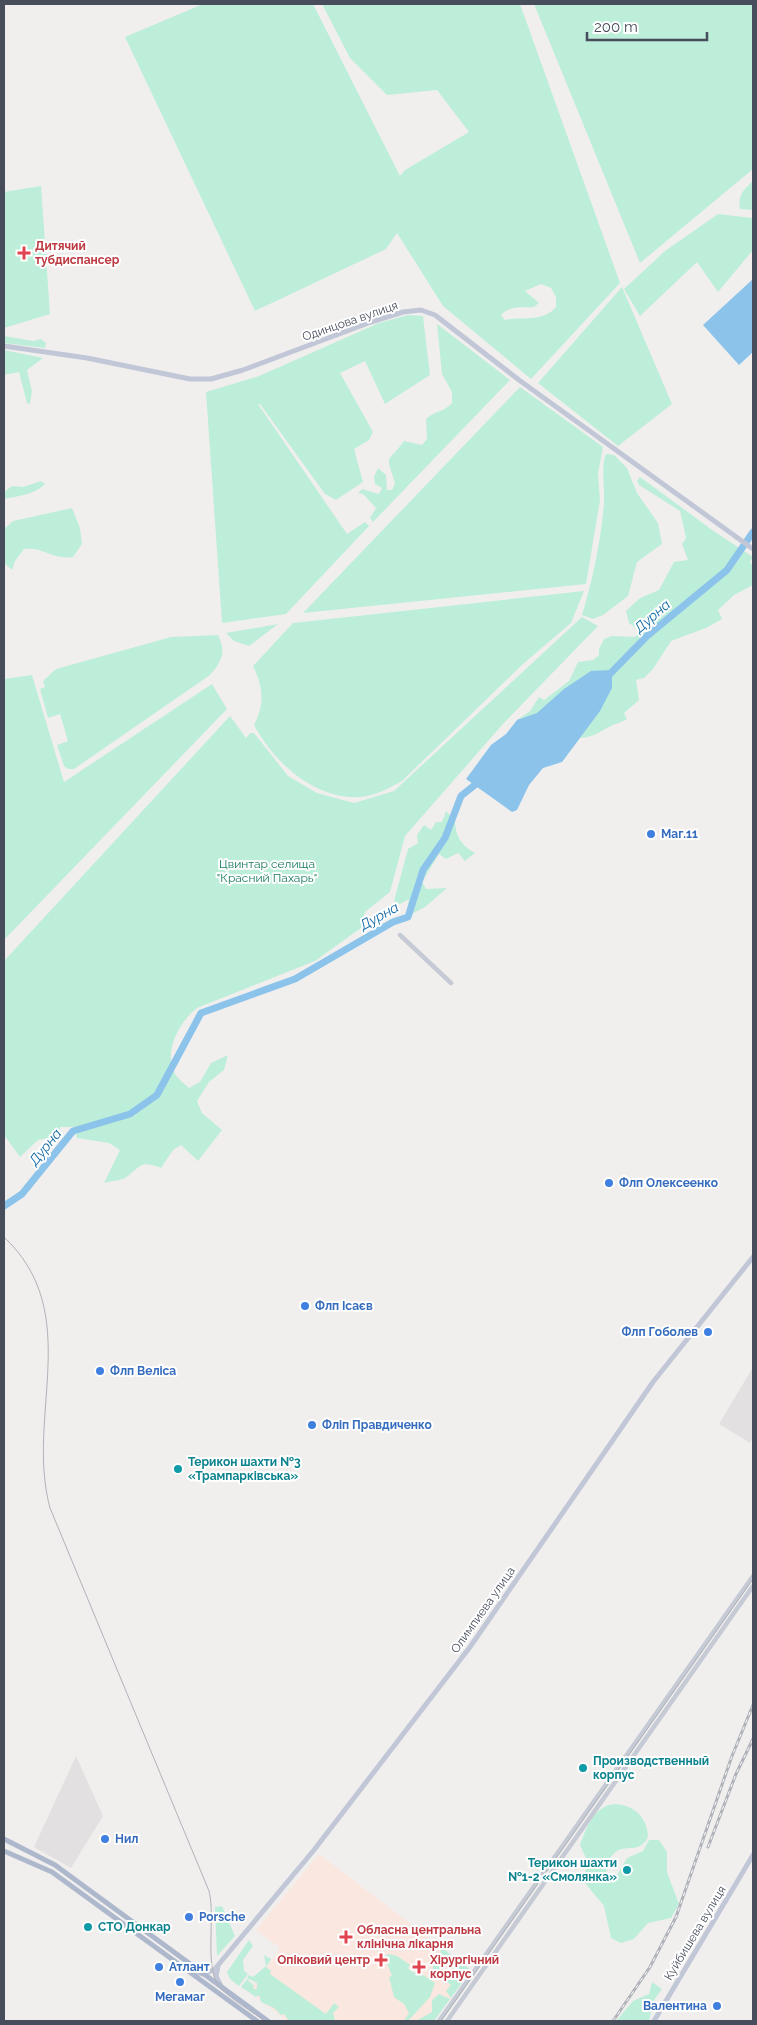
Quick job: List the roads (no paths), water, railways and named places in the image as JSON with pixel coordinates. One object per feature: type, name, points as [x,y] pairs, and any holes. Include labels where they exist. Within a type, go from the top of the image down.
[{"type":"main road","name":"Одинцова вулиця","points":[[4,346],[87,358],[190,379],[212,379],[243,370],[371,322],[404,312],[421,310],[435,315],[519,380],[753,549]]},
{"type":"main road","name":"Олимпиева улица","points":[[218,1966],[320,1842],[475,1640],[653,1382],[753,1256]]},
{"type":"main road","points":[[4,1839],[55,1865],[268,2021]]},
{"type":"main road","points":[[4,1851],[52,1872],[257,2021]]},
{"type":"main road","name":"Куйбишева вулиця","points":[[654,2021],[753,1855]]},
{"type":"main road","points":[[192,1966],[206,1970],[218,1966]]},
{"type":"main road","points":[[185,1968],[203,1974],[212,1971],[218,1966]]},
{"type":"main road","points":[[218,1966],[216,1976],[222,1987]]},
{"type":"street","points":[[400,936],[451,983]]},
{"type":"street","points":[[439,2021],[753,1576]]},
{"type":"street","points":[[447,2021],[753,1586]]},
{"type":"water","points":[[753,279],[753,352],[739,365],[703,325]]},
{"type":"water","points":[[612,670],[612,688],[600,711],[562,762],[543,768],[529,785],[517,810],[512,812],[466,779],[491,745],[506,734],[517,720],[537,713],[564,689],[591,671]]},
{"type":"waterway","name":"Дурна","points":[[605,679],[647,636],[727,570],[753,532]]},
{"type":"waterway","name":"Дурна","points":[[4,1206],[22,1194],[73,1131],[130,1114],[157,1095],[201,1013],[295,979],[393,922],[408,917],[423,870],[445,838],[461,796],[481,780]]},
{"type":"tram line","points":[[4,1237],[28,1267],[42,1298],[48,1332],[44,1473],[50,1508],[209,1891],[211,1902],[211,1957],[216,1980],[221,1989],[265,2021]]},
{"type":"tram line","points":[[441,2021],[753,1579]]},
{"type":"railway","points":[[613,2021],[650,1967],[676,1917],[732,1756],[753,1705]]},
{"type":"railway","points":[[708,1847],[736,1774],[753,1739]]},
{"type":"place","name":"Дитячий тубдиспансер","points":[[24,253]]},
{"type":"place","name":"Маг.11","points":[[651,834]]},
{"type":"place","name":"Флп Олексеенко","points":[[609,1183]]},
{"type":"place","name":"Флп Ісаєв","points":[[305,1306]]},
{"type":"place","name":"Флп Гоболев","points":[[708,1332]]},
{"type":"place","name":"Флп Веліса","points":[[100,1371]]},
{"type":"place","name":"Фліп Правдиченко","points":[[312,1425]]},
{"type":"place","name":"Терикон шахти №3 «Трампарківська»","points":[[178,1469]]},
{"type":"place","name":"Производственный корпус","points":[[583,1768]]},
{"type":"place","name":"Нил","points":[[105,1839]]},
{"type":"place","name":"Терикон шахти №1-2 «Смолянка»","points":[[627,1870]]},
{"type":"place","name":"Porsche","points":[[189,1917]]},
{"type":"place","name":"СТО Донкар","points":[[88,1927]]},
{"type":"place","name":"Обласна центральна клінічна лікарня","points":[[346,1937]]},
{"type":"place","name":"Опіковий центр","points":[[381,1960]]},
{"type":"place","name":"Атлант","points":[[159,1967]]},
{"type":"place","name":"Хірургічний корпус","points":[[419,1967]]},
{"type":"place","name":"Мегамаг","points":[[180,1982]]},
{"type":"place","name":"Валентина","points":[[717,2006]]},
{"type":"park label","name":"Цвинтар селища \"Красний Пахарь\"","points":[[267,871]]}]
